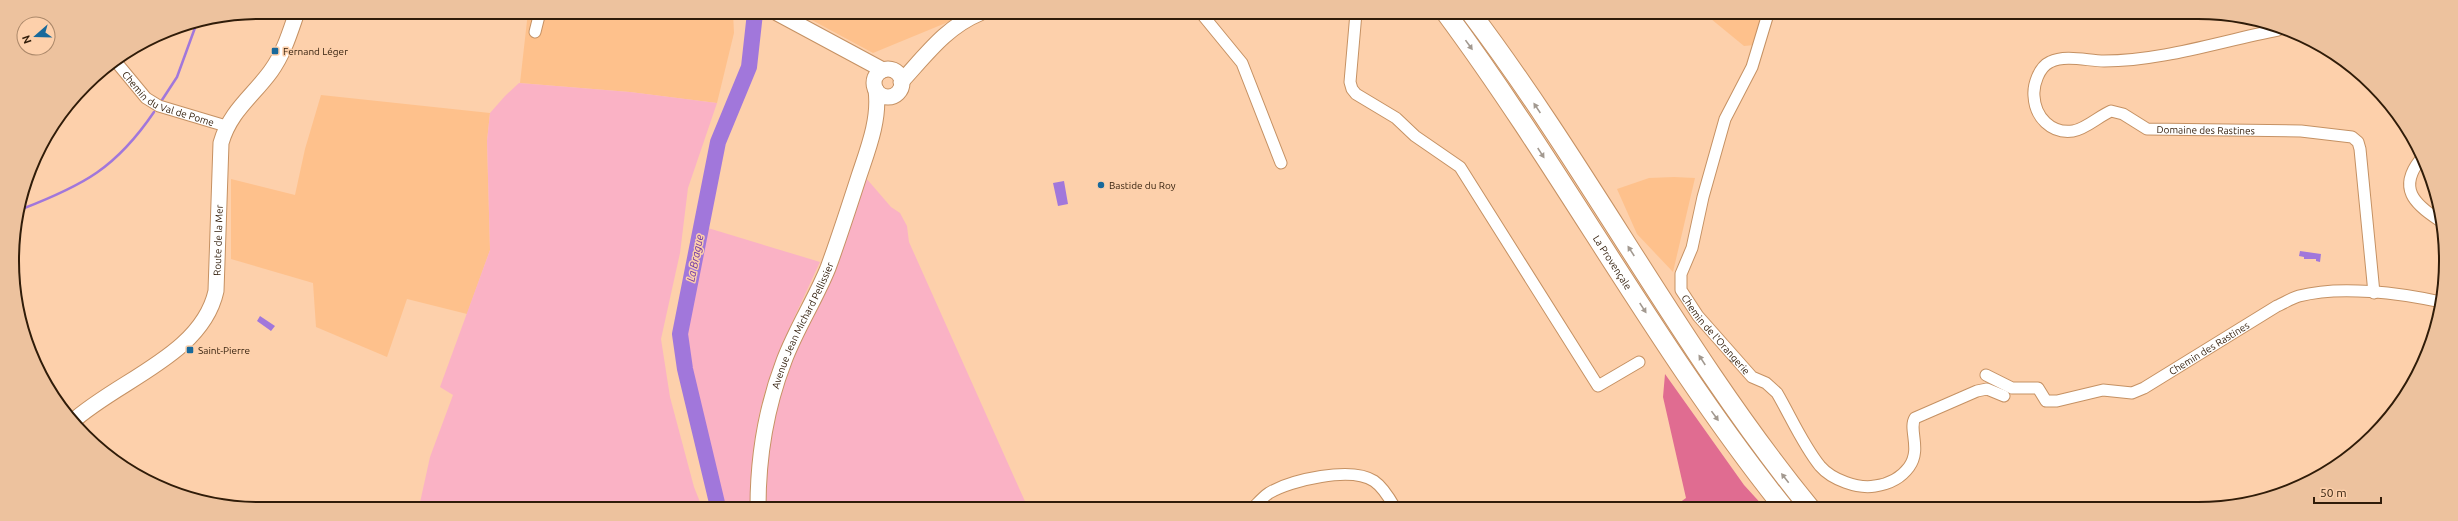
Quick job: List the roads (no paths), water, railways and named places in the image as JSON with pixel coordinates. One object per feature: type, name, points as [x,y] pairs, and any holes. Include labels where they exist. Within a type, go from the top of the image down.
[{"type":"highway","name":"La Provençale","points":[[1450,19],[1512,108],[1708,406],[1780,502]]},
{"type":"highway","name":"La Provençale","points":[[1475,19],[1542,116],[1731,404],[1805,502]]},
{"type":"street","name":"Route de la Mer","points":[[77,418],[98,401],[183,345],[196,333],[213,307],[216,291],[219,164],[221,143],[226,126],[272,70],[288,39],[294,19]]},
{"type":"street","points":[[535,32],[538,19]]},
{"type":"street","points":[[788,19],[893,75],[900,90],[880,90]]},
{"type":"street","points":[[880,90],[877,75],[893,75],[924,56],[954,26],[968,19]]},
{"type":"street","points":[[1206,19],[1242,63],[1281,163]]},
{"type":"street","points":[[1355,19],[1350,82],[1356,94],[1396,118],[1415,136],[1460,167],[1598,386],[1639,362]]},
{"type":"street","name":"Chemin de l'Orangerie","points":[[1766,19],[1752,67],[1725,119],[1703,197],[1692,248],[1681,274],[1681,290],[1698,316],[1752,377],[1766,383],[1777,393],[1821,468],[1845,483],[1864,488],[1881,485],[1898,478],[1910,466],[1916,451],[1912,422],[1915,418],[1977,391],[1986,389],[2004,396]]},
{"type":"street","name":"Domaine des Rastines","points":[[2272,31],[2145,58],[2105,61],[2065,58],[2050,62],[2040,71],[2033,90],[2034,107],[2044,123],[2058,131],[2074,131],[2111,111],[2123,114],[2147,129],[2300,131],[2352,137],[2358,142],[2360,149],[2374,293]]},
{"type":"street","points":[[854,54],[880,90]]},
{"type":"street","name":"Chemin du Val de Pome","points":[[119,65],[143,94],[159,106],[226,126]]},
{"type":"street","name":"Avenue Jean Michard Pellissier","points":[[758,502],[760,457],[772,398],[784,362],[828,268],[869,148],[884,115],[880,90]]},
{"type":"street","points":[[2418,162],[2411,171],[2410,185],[2412,199],[2421,208],[2435,217]]},
{"type":"street","name":"Chemin des Rastines","points":[[1986,376],[2012,388],[2038,388],[2046,401],[2057,401],[2103,390],[2132,393],[2157,381],[2277,306],[2298,296],[2326,292],[2374,293],[2414,296],[2435,301]]},
{"type":"street","points":[[1259,502],[1268,494],[1288,485],[1327,476],[1354,475],[1374,480],[1388,495],[1392,502]]},
{"type":"waterway","name":"La Brague","points":[[717,502],[685,369],[680,334],[718,142],[749,67],[754,19]]},
{"type":"waterway","points":[[162,100],[177,77],[195,28]]},
{"type":"waterway","points":[[25,208],[81,183],[112,161],[140,131],[154,112]]},
{"type":"place","name":"Fernand Léger","points":[[275,51]]},
{"type":"place","name":"Bastide du Roy","points":[[1101,185]]},
{"type":"place","name":"Saint-Pierre","points":[[190,350]]}]
